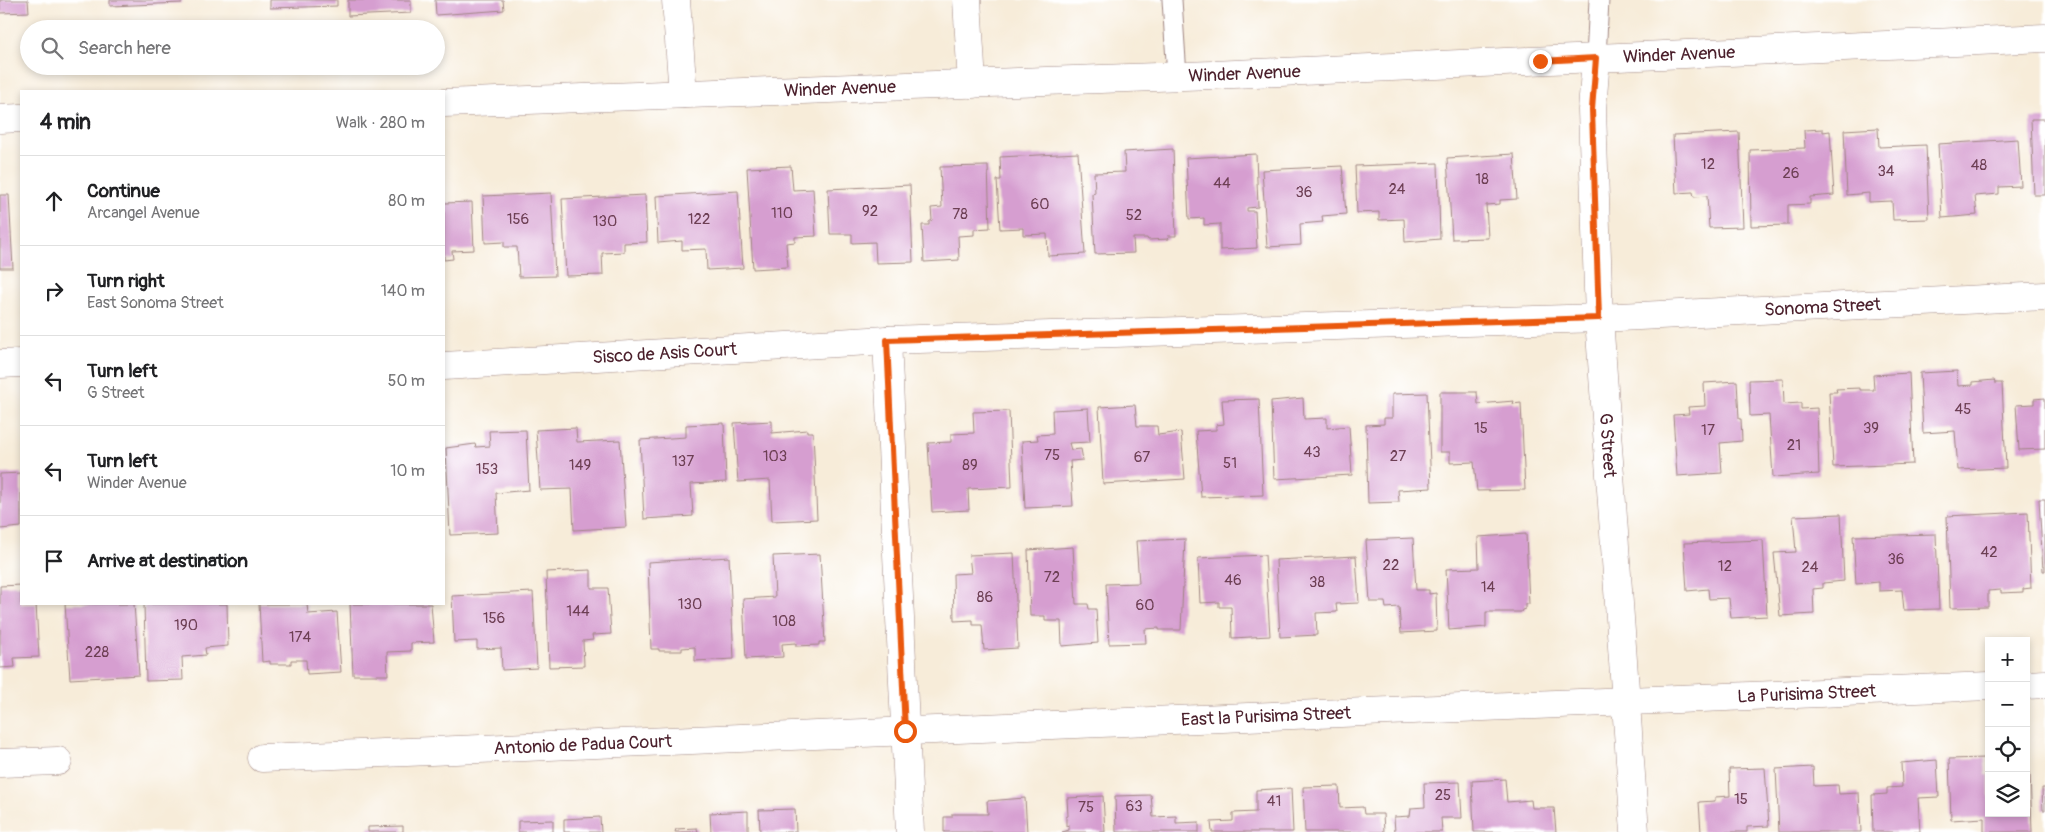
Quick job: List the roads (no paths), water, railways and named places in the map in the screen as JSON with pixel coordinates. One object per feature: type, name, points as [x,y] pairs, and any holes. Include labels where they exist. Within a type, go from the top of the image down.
[{"type":"street","points":[[676,0],[683,94]]},
{"type":"street","points":[[967,0],[972,84]]},
{"type":"street","name":"Winder Avenue","points":[[445,103],[1178,76],[2045,38]]},
{"type":"street","name":"G Street","points":[[1596,58],[1592,110],[1599,318],[1635,832]]},
{"type":"street","points":[[0,118],[20,118]]},
{"type":"street","name":"Sonoma Street","points":[[887,340],[1599,318],[2045,296]]},
{"type":"street","points":[[887,340],[910,832]]},
{"type":"street","name":"Sisco de Asis Court","points":[[445,366],[887,340]]},
{"type":"street","points":[[0,364],[20,363]]},
{"type":"street","points":[[2030,684],[2045,684]]},
{"type":"street","name":"La Purisima Street","points":[[1626,701],[1985,686]]},
{"type":"street","name":"East la Purisima Street","points":[[905,731],[1626,701]]},
{"type":"street","name":"Antonio de Padua Court","points":[[262,758],[905,731]]},
{"type":"street","points":[[0,763],[58,761]]},
{"type":"lane","points":[[1172,0],[1178,76]]},
{"type":"lane","points":[[1596,58],[1599,0]]}]
